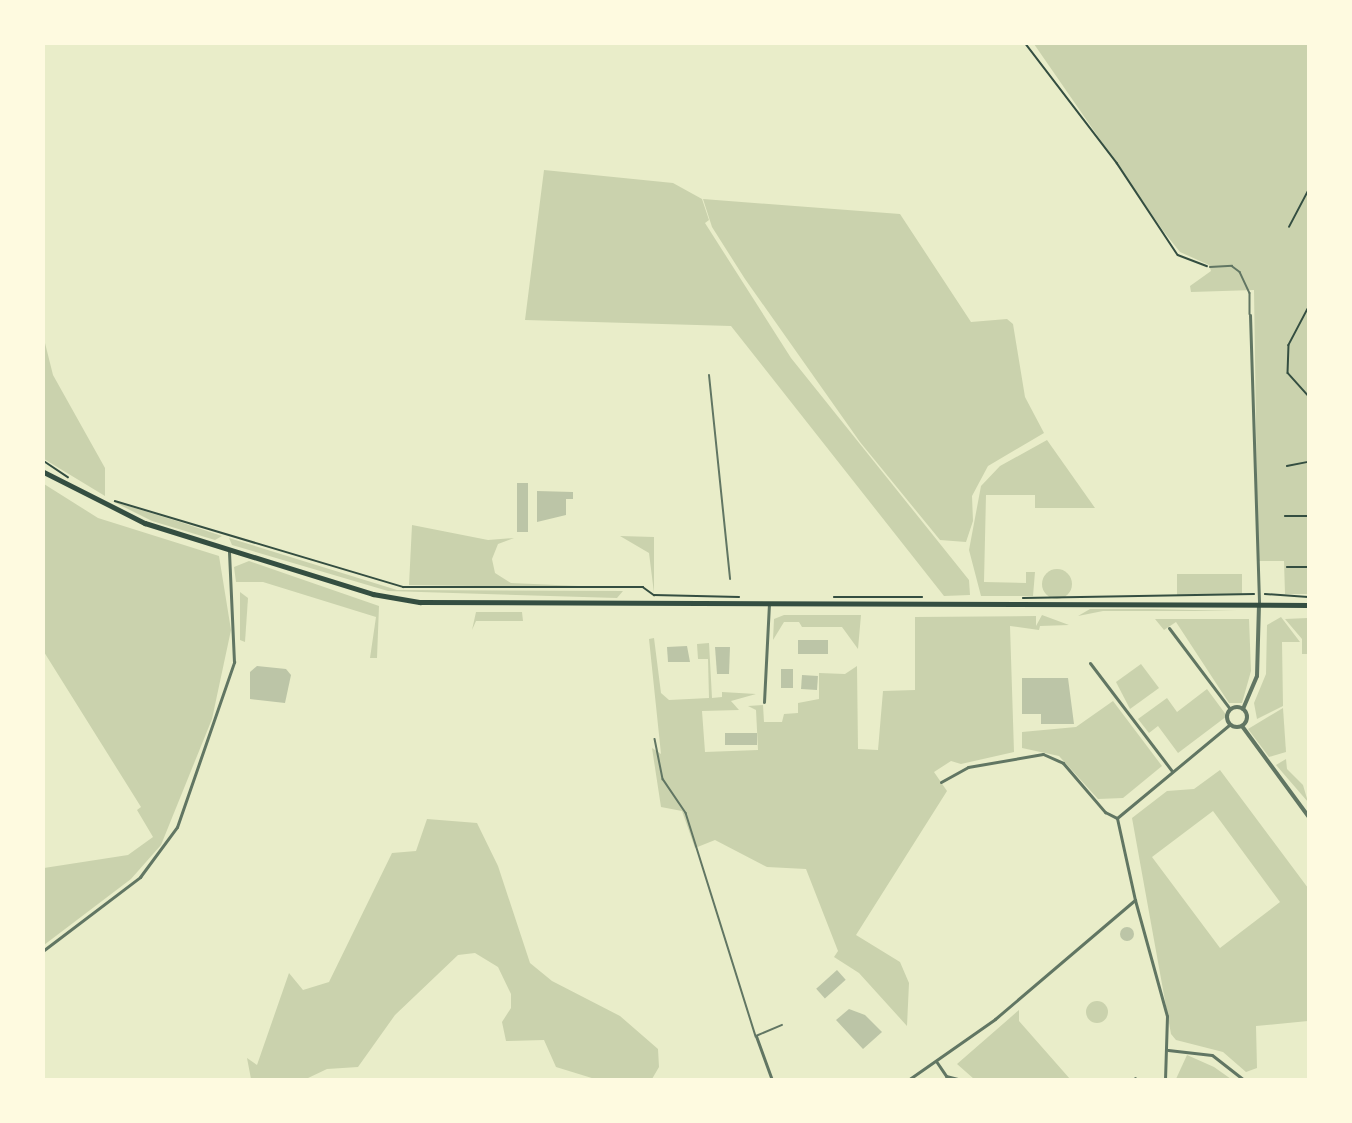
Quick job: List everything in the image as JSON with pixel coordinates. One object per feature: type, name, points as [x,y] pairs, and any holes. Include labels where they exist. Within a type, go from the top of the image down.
[{"type":"main road","points":[[44,472],[107,508],[229,550],[374,594],[420,602],[1308,605]]},
{"type":"street","points":[[1242,726],[1247,718],[1243,709],[1257,675],[1258,605],[1250,315]]},
{"type":"street","points":[[709,375],[730,579]]},
{"type":"street","points":[[44,950],[140,877],[177,827],[234,662],[229,550]]},
{"type":"street","points":[[764,702],[769,604]]},
{"type":"street","points":[[1169,628],[1230,709],[1229,725]]},
{"type":"street","points":[[1090,663],[1172,771]]},
{"type":"street","points":[[1230,709],[1243,709]]},
{"type":"street","points":[[1117,818],[1229,725],[1242,726],[1308,816]]},
{"type":"street","points":[[941,782],[968,767],[1043,754],[1063,763],[1117,818],[1135,900],[1167,1016],[1168,1050],[1165,1080]]},
{"type":"street","points":[[908,1080],[995,1019],[1135,900]]},
{"type":"street","points":[[756,1036],[772,1080]]},
{"type":"street","points":[[1168,1050],[1212,1054],[1244,1080]]},
{"type":"street","points":[[936,1061],[946,1076],[962,1080]]},
{"type":"lane","points":[[1210,267],[1232,266],[1240,272],[1250,293],[1250,315]]},
{"type":"lane","points":[[655,740],[663,779],[686,813],[756,1036],[782,1025]]},
{"type":"path","points":[[1026,44],[1117,163],[1178,255],[1210,267]]},
{"type":"path","points":[[1289,227],[1308,191]]},
{"type":"path","points":[[1308,309],[1288,345],[1288,373],[1308,395]]},
{"type":"path","points":[[44,461],[73,480]]},
{"type":"path","points":[[1287,466],[1308,462]]},
{"type":"path","points":[[107,498],[351,576],[420,590],[643,587],[657,596],[742,597]]},
{"type":"path","points":[[1285,516],[1308,516]]},
{"type":"path","points":[[1287,567],[1308,567]]},
{"type":"path","points":[[1263,593],[1308,597]]},
{"type":"path","points":[[1016,598],[1253,594]]},
{"type":"path","points":[[829,597],[929,597]]},
{"type":"green space","points":[[1034,44],[1308,44],[1308,594],[1285,594],[1284,561],[1258,561],[1254,290],[1191,292],[1190,286],[1211,271],[1209,265],[1180,252],[1164,232]]},
{"type":"green space","points":[[544,170],[673,183],[702,199],[709,220],[705,223],[791,358],[969,580],[970,595],[944,596],[731,326],[525,320]]},
{"type":"green space","points":[[703,199],[900,214],[971,322],[1007,319],[1013,324],[1025,397],[1044,433],[988,466],[972,496],[973,521],[966,542],[940,540],[860,442],[745,279],[712,227]]},
{"type":"green space","points":[[44,339],[53,375],[105,468],[105,496],[44,459]]},
{"type":"green space","points":[[1047,440],[1095,508],[1035,508],[1035,495],[986,495],[984,582],[1026,583],[1026,572],[1035,572],[1033,596],[981,596],[969,550],[981,486],[1000,466]]},
{"type":"green space","points":[[44,484],[98,518],[219,556],[231,630],[212,719],[161,845],[131,879],[44,945],[44,868],[128,855],[153,837],[137,810],[141,807],[44,652]]},
{"type":"green space","points":[[112,501],[222,536],[215,540],[152,521]]},
{"type":"green space","points":[[412,525],[488,540],[514,538],[498,544],[492,559],[495,573],[511,583],[623,588],[409,585]]},
{"type":"green space","points":[[620,536],[654,537],[654,593],[649,553]]},
{"type":"green space","points":[[229,538],[397,590],[623,591],[617,598],[388,591],[232,545]]},
{"type":"green space","points":[[249,561],[379,606],[377,658],[370,658],[376,617],[263,582],[236,582],[234,567]]},
{"type":"green space","points":[[1057,569],[1067,574],[1072,584],[1067,594],[1057,599],[1047,594],[1042,584],[1047,574]]},
{"type":"green space","points":[[1177,574],[1242,574],[1242,595],[1177,595]]},
{"type":"green space","points":[[240,592],[248,598],[245,642],[240,640]]},
{"type":"green space","points":[[1090,609],[1237,611],[1103,611],[1078,616]]},
{"type":"green space","points":[[476,612],[522,612],[523,621],[476,621],[472,630]]},
{"type":"green space","points":[[784,615],[861,615],[858,649],[842,627],[802,627],[799,622],[784,622],[773,640],[774,619]]},
{"type":"green space","points":[[1042,615],[1069,625],[1040,626],[1039,630],[1010,626],[1014,752],[961,764],[951,761],[934,772],[947,791],[856,935],[900,962],[909,983],[907,1026],[859,973],[834,957],[838,951],[806,869],[767,867],[715,840],[695,848],[682,811],[661,807],[652,748],[661,754],[649,639],[654,638],[661,693],[669,700],[709,698],[708,659],[698,659],[697,644],[709,643],[712,698],[722,697],[722,692],[756,694],[731,701],[739,710],[702,711],[705,752],[758,750],[756,710],[748,706],[763,705],[764,722],[782,722],[784,714],[798,713],[798,703],[819,699],[819,673],[845,674],[857,666],[858,749],[878,750],[883,691],[915,690],[915,617],[1036,616],[1036,626]]},
{"type":"green space","points":[[1281,617],[1300,642],[1282,642],[1283,706],[1257,719],[1254,703],[1266,674],[1267,625]]},
{"type":"green space","points":[[1308,618],[1308,654],[1302,654],[1302,639],[1285,619]]},
{"type":"green space","points":[[1155,619],[1249,619],[1251,671],[1242,703],[1229,703],[1176,622],[1164,630]]},
{"type":"green space","points":[[1141,664],[1159,688],[1130,709],[1116,682]]},
{"type":"green space","points":[[1207,689],[1227,716],[1178,753],[1158,726],[1149,733],[1138,719],[1167,698],[1177,712]]},
{"type":"green space","points":[[1113,701],[1162,766],[1123,798],[1098,799],[1059,756],[1022,748],[1022,732],[1076,727]]},
{"type":"green space","points":[[1283,708],[1286,752],[1269,757],[1248,729]]},
{"type":"green space","points":[[1286,759],[1287,769],[1303,785],[1308,802],[1276,765]]},
{"type":"green space","points":[[1220,770],[1308,888],[1308,1021],[1256,1026],[1257,1068],[1246,1072],[1223,1052],[1176,1040],[1171,1034],[1132,818],[1167,791],[1194,789]],"holes":[[[1213,811],[1280,902],[1220,948],[1152,857]]]},
{"type":"green space","points":[[427,819],[477,823],[498,866],[530,963],[552,981],[620,1016],[658,1049],[659,1067],[652,1079],[595,1079],[556,1067],[544,1040],[506,1041],[502,1022],[511,1008],[511,994],[498,967],[475,953],[458,955],[395,1015],[358,1067],[327,1069],[306,1079],[251,1079],[247,1058],[257,1065],[289,973],[303,990],[329,982],[392,853],[416,851]]},
{"type":"green space","points":[[1093,1001],[1101,1001],[1108,1008],[1108,1016],[1101,1023],[1093,1023],[1086,1016],[1086,1008]]},
{"type":"green space","points":[[1019,1010],[1019,1021],[1070,1079],[974,1079],[957,1064]]},
{"type":"green space","points":[[1187,1055],[1214,1067],[1231,1079],[1176,1079]]},
{"type":"building","points":[[517,483],[528,483],[528,532],[517,532]]},
{"type":"building","points":[[537,491],[573,492],[573,499],[566,499],[566,515],[537,522]]},
{"type":"building","points":[[798,640],[828,640],[828,654],[798,654]]},
{"type":"building","points":[[687,646],[690,662],[668,662],[667,647]]},
{"type":"building","points":[[715,647],[730,647],[729,674],[717,674]]},
{"type":"building","points":[[257,666],[286,669],[291,675],[285,703],[250,699],[250,672]]},
{"type":"building","points":[[781,669],[793,669],[793,688],[781,688]]},
{"type":"building","points":[[802,675],[818,676],[817,690],[801,689]]},
{"type":"building","points":[[1022,678],[1068,678],[1074,724],[1041,724],[1041,714],[1022,714]]},
{"type":"building","points":[[725,733],[757,733],[757,745],[725,745]]},
{"type":"building","points":[[1127,927],[1132,929],[1134,934],[1132,939],[1127,941],[1122,939],[1120,934],[1122,929]]},
{"type":"building","points":[[837,970],[846,980],[825,998],[816,989]]},
{"type":"building","points":[[849,1009],[865,1015],[882,1032],[863,1049],[836,1020]]}]
